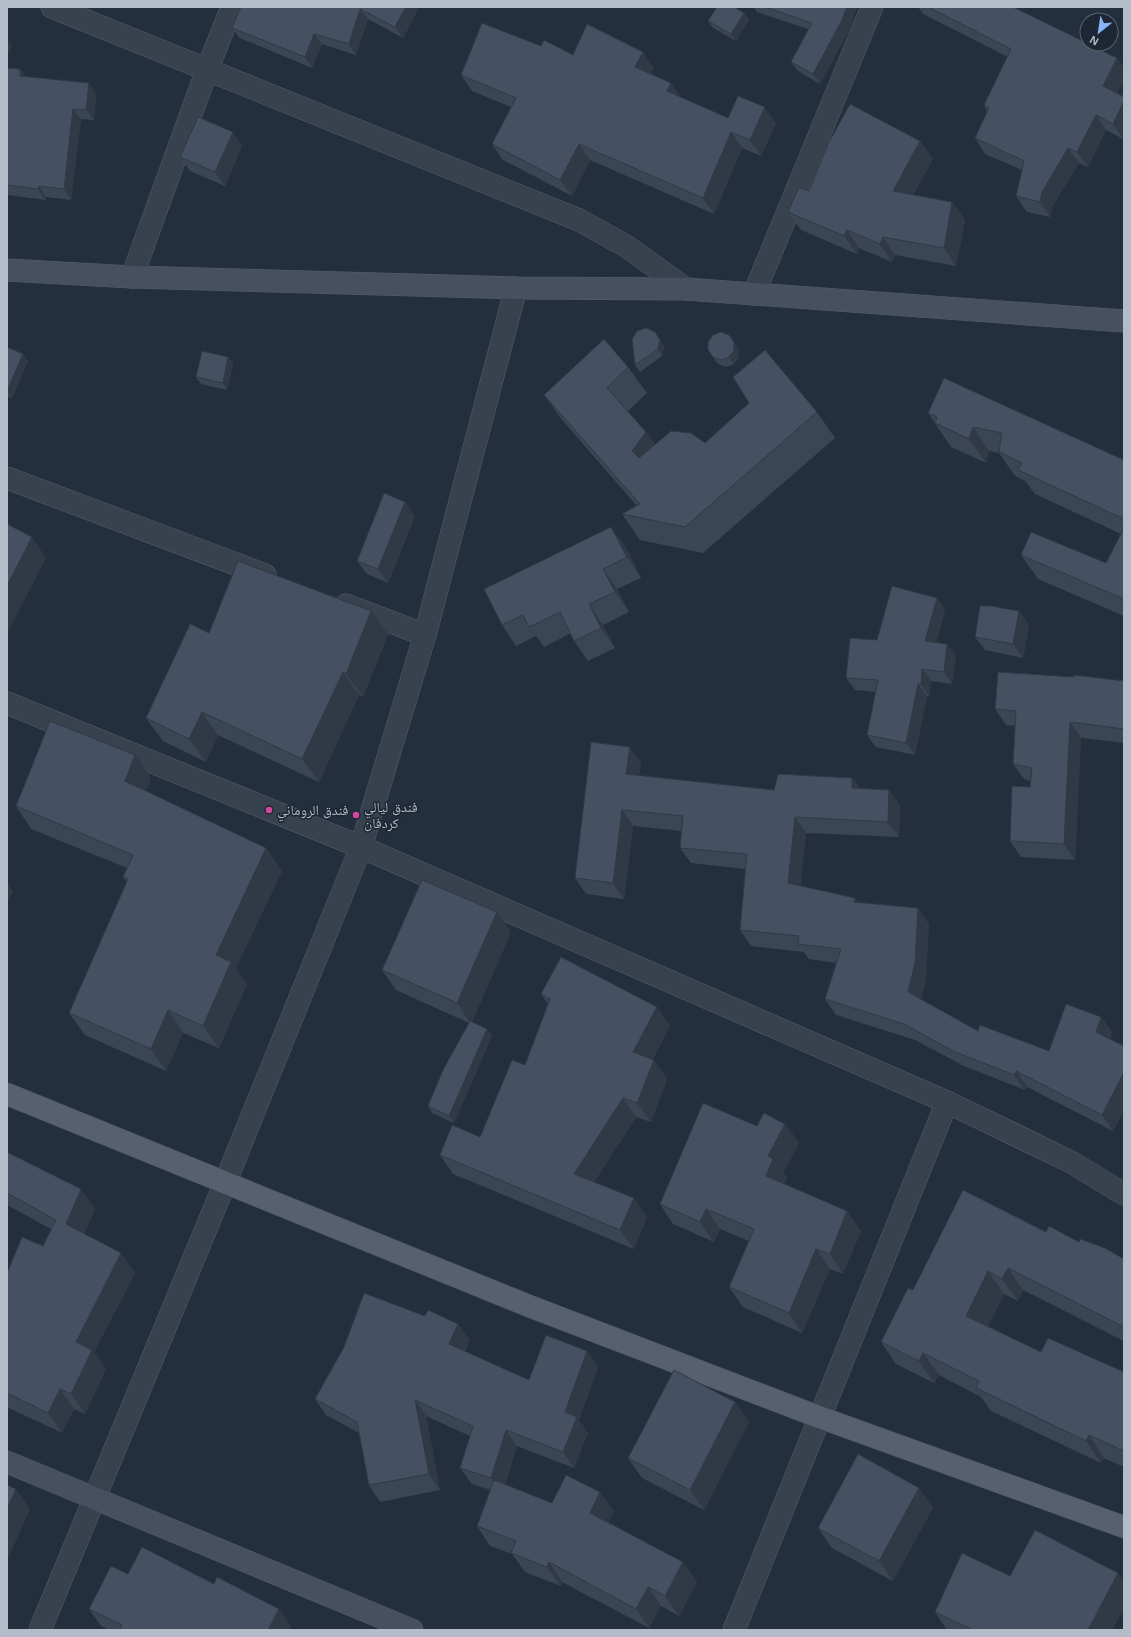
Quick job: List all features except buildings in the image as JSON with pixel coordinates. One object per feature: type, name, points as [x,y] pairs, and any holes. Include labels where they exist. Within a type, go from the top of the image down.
[{"type":"main road","points":[[7,1094],[529,1306],[820,1418],[1124,1527]]},
{"type":"street","points":[[52,7],[579,220],[626,246],[686,289]]},
{"type":"street","points":[[132,277],[207,70],[232,7]]},
{"type":"street","points":[[754,294],[872,7]]},
{"type":"street","points":[[7,270],[132,277],[516,288],[686,289],[1124,321]]},
{"type":"street","points":[[40,1630],[93,1498],[225,1182],[361,847],[425,635],[516,288]]},
{"type":"street","points":[[7,478],[283,581]]},
{"type":"street","points":[[328,598],[425,635]]},
{"type":"street","points":[[7,703],[361,847],[947,1102],[1071,1162],[1124,1194]]},
{"type":"street","points":[[734,1630],[947,1102]]},
{"type":"street","points":[[7,1462],[381,1624],[412,1630]]},
{"type":"place","name":"فندق الروماني","points":[[269,810]]},
{"type":"place","name":"فندق ليالي كردفان","points":[[356,815]]}]
